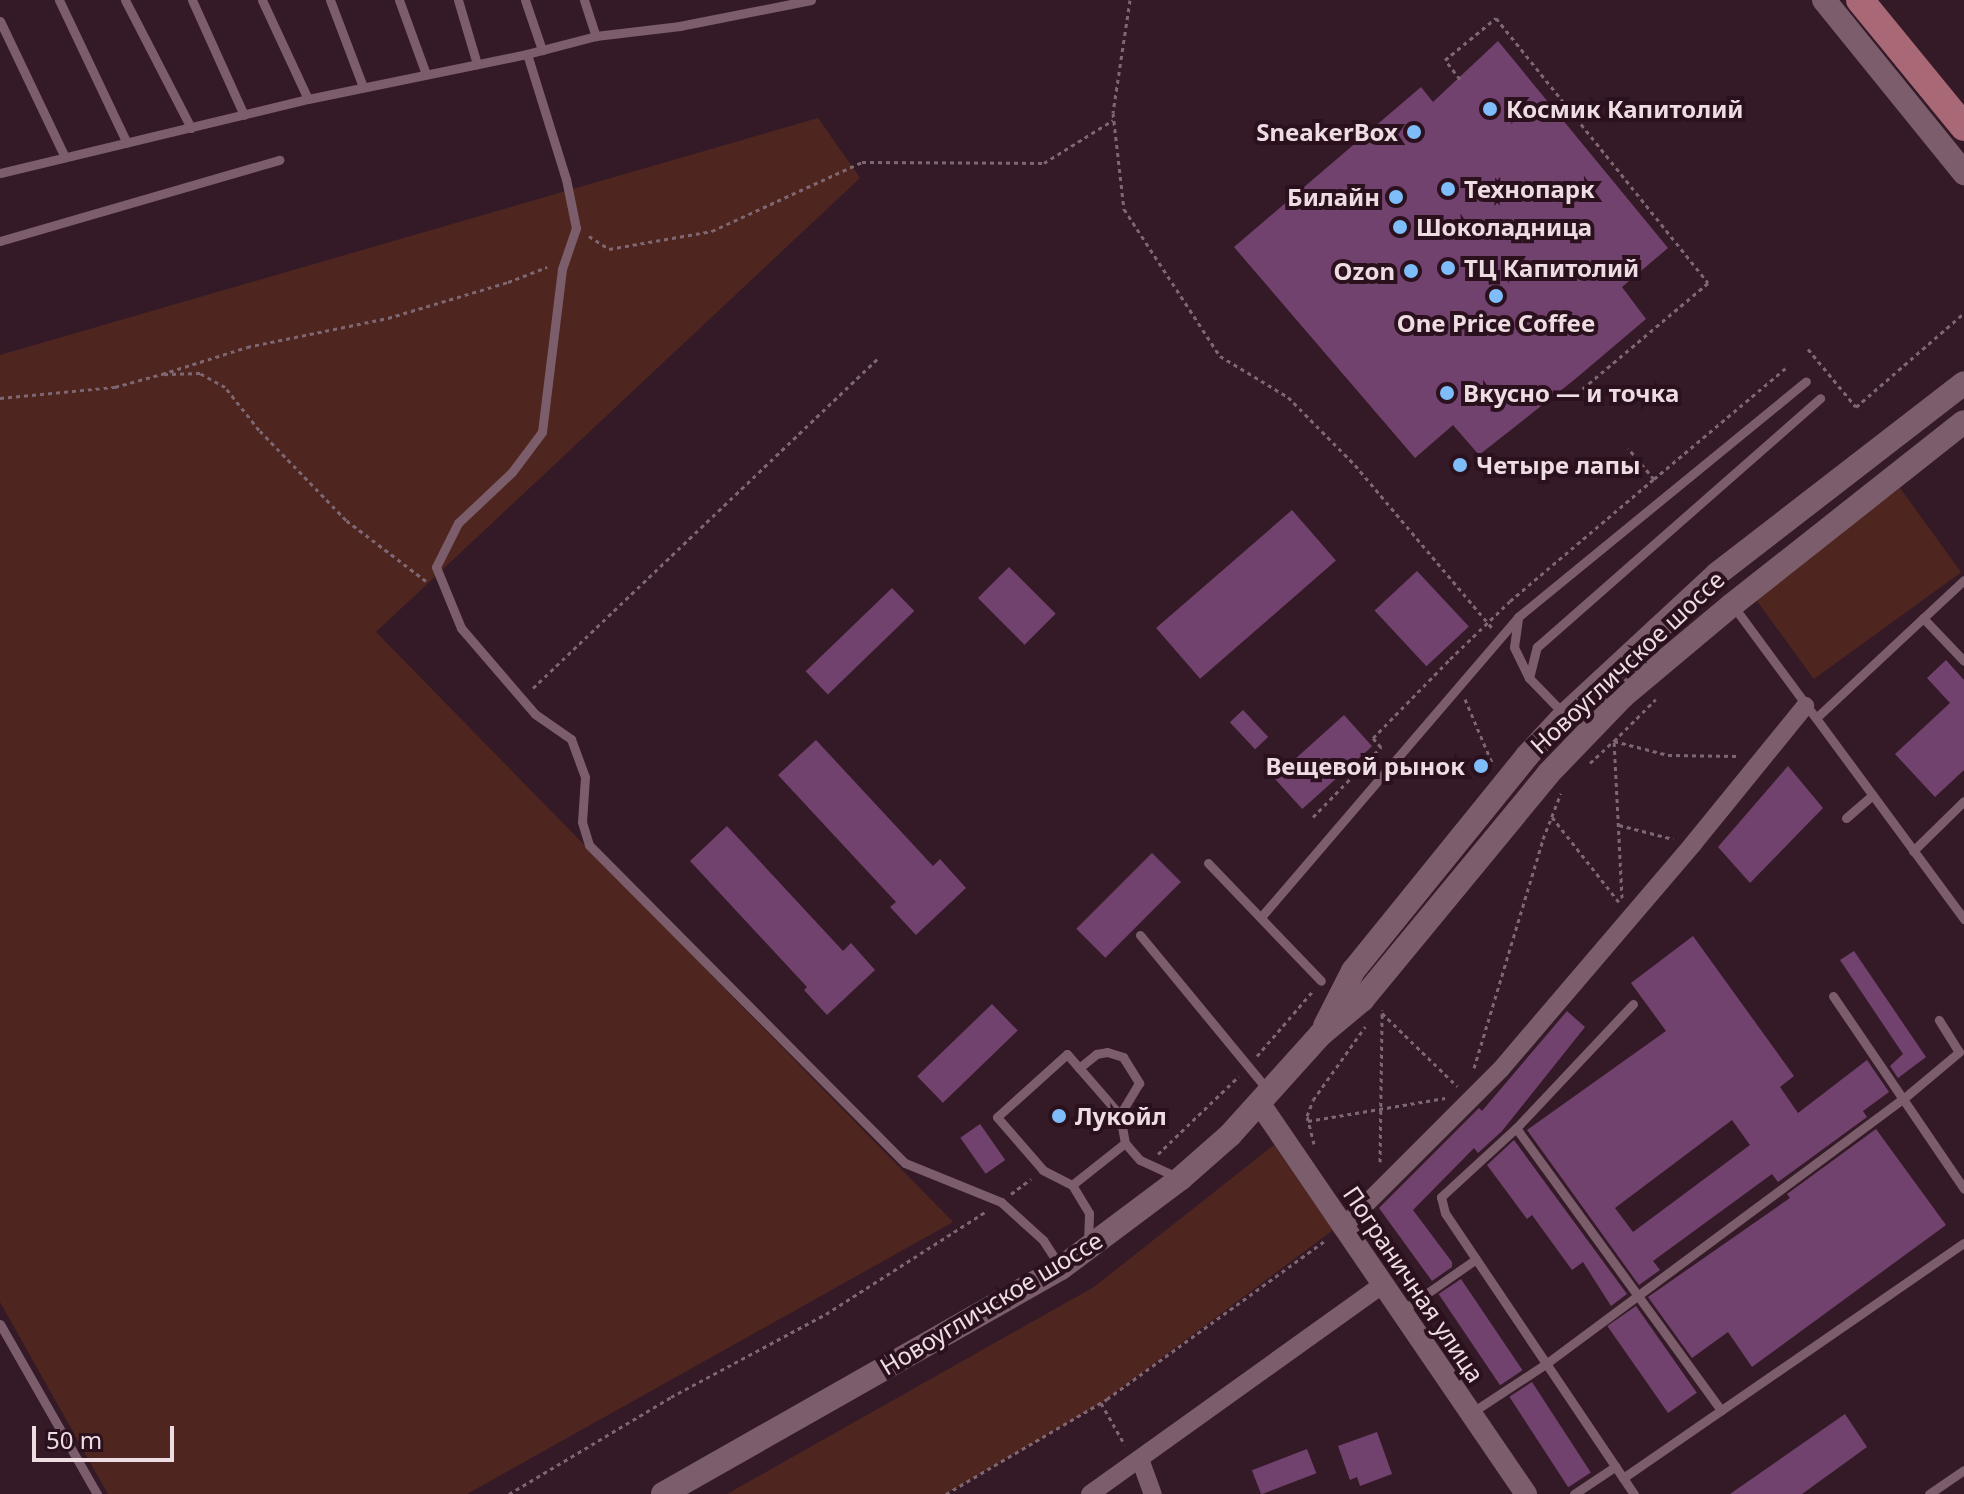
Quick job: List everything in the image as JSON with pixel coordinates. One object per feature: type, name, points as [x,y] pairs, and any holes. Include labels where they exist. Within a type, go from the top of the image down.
[{"type":"main road","points":[[1824,0],[1964,173]]},
{"type":"main road","points":[[1860,0],[1964,127]]},
{"type":"main road","name":"Новоугличское шоссе","points":[[1320,1035],[1353,971],[1527,756],[1565,715],[1717,574],[1964,383]]},
{"type":"main road","name":"Новоугличское шоссе","points":[[663,1494],[1061,1268],[1088,1251],[1180,1179],[1230,1135],[1320,1035],[1362,1000],[1548,774],[1623,696],[1732,605],[1964,422]]},
{"type":"street","points":[[1342,1228],[1501,1069],[1763,757],[1810,712]]},
{"type":"street","name":"Пограничная улица","points":[[1264,1098],[1342,1228],[1526,1494]]},
{"type":"street","points":[[1090,1494],[1381,1286]]},
{"type":"street","points":[[1137,1461],[1153,1494]]},
{"type":"lane","points":[[59,0],[127,143]]},
{"type":"lane","points":[[125,0],[191,128]]},
{"type":"lane","points":[[192,0],[244,115]]},
{"type":"lane","points":[[262,0],[308,99]]},
{"type":"lane","points":[[330,0],[363,87]]},
{"type":"lane","points":[[399,0],[426,74]]},
{"type":"lane","points":[[458,0],[477,64]]},
{"type":"lane","points":[[525,0],[542,50]]},
{"type":"lane","points":[[584,0],[596,36]]},
{"type":"lane","points":[[0,173],[308,99],[527,54],[596,36],[680,26],[811,0]]},
{"type":"lane","points":[[0,21],[65,157]]},
{"type":"lane","points":[[527,54],[566,179],[576,228],[565,259],[551,343],[542,432],[512,472],[458,523],[436,567],[461,628],[535,714],[571,739],[585,777],[582,822],[589,845],[603,860],[905,1163],[1001,1202],[1043,1240],[1061,1268]]},
{"type":"lane","points":[[0,241],[279,160]]},
{"type":"lane","points":[[1261,917],[1518,617],[1806,381]]},
{"type":"lane","points":[[1529,678],[1537,647],[1820,398]]},
{"type":"lane","points":[[1810,712],[1964,580]]},
{"type":"lane","points":[[1732,605],[1964,919]]},
{"type":"lane","points":[[1518,617],[1514,647],[1529,678],[1565,715]]},
{"type":"lane","points":[[1923,618],[1964,661]]},
{"type":"lane","points":[[1846,818],[1872,795]]},
{"type":"lane","points":[[1913,851],[1964,801]]},
{"type":"lane","points":[[1208,863],[1321,981]]},
{"type":"lane","points":[[1140,935],[1264,1098]]},
{"type":"lane","points":[[1833,996],[1964,1189]]},
{"type":"lane","points":[[1633,1004],[1516,1128],[1441,1197],[1445,1213],[1634,1494]]},
{"type":"lane","points":[[1471,1413],[1547,1363],[1903,1099],[1959,1052],[1939,1020]]},
{"type":"lane","points":[[1079,1068],[1096,1054],[1107,1052],[1123,1057],[1139,1083],[1120,1115]]},
{"type":"lane","points":[[1088,1251],[1089,1213],[1072,1185],[1043,1170],[997,1117],[1067,1054],[1120,1115],[1125,1143],[1140,1160],[1180,1179]]},
{"type":"lane","points":[[1516,1128],[1721,1410]]},
{"type":"lane","points":[[1072,1185],[1125,1143]]},
{"type":"lane","points":[[1623,1478],[1964,1243]]},
{"type":"lane","points":[[1400,1312],[1476,1259]]},
{"type":"lane","points":[[0,1324],[97,1494]]},
{"type":"lane","points":[[1574,1494],[1616,1466]]},
{"type":"lane","points":[[1929,1494],[1964,1470]]},
{"type":"path","points":[[1130,0],[1114,120],[1124,209],[1220,356],[1288,397],[1355,465],[1500,637]]},
{"type":"path","points":[[1460,79],[1445,60],[1496,18],[1708,283],[1582,389]]},
{"type":"path","points":[[576,228],[609,249],[712,231],[862,162],[1044,163],[1114,120]]},
{"type":"path","points":[[0,398],[115,387],[247,347],[440,304],[565,259]]},
{"type":"path","points":[[1808,349],[1856,407],[1964,313]]},
{"type":"path","points":[[522,699],[877,359]]},
{"type":"path","points":[[1313,817],[1381,747],[1373,738],[1488,623],[1786,368]]},
{"type":"path","points":[[162,374],[200,373],[225,387],[296,471],[346,520],[449,598]]},
{"type":"path","points":[[1628,448],[1654,479]]},
{"type":"path","points":[[1464,696],[1495,769]]},
{"type":"path","points":[[1552,817],[1623,907],[1614,741],[1656,699]]},
{"type":"path","points":[[1614,741],[1668,755],[1763,757]]},
{"type":"path","points":[[1474,1069],[1562,789]]},
{"type":"path","points":[[1619,825],[1693,844]]},
{"type":"path","points":[[1381,1011],[1466,1095]]},
{"type":"path","points":[[1380,1168],[1381,1011]]},
{"type":"path","points":[[1318,1154],[1308,1121],[1313,1100],[1329,1075],[1381,1011]]},
{"type":"path","points":[[1308,1121],[1451,1097]]},
{"type":"path","points":[[509,1494],[671,1397],[826,1314],[1001,1202],[1043,1170]]},
{"type":"path","points":[[946,1494],[1101,1403],[1342,1228]]},
{"type":"path","points":[[1101,1403],[1137,1461]]},
{"type":"shaded area","points":[[818,118],[860,178],[376,632],[953,1222],[467,1494],[108,1494],[0,1302],[0,355]]},
{"type":"shaded area","points":[[1900,488],[1961,572],[1814,679],[1753,595]]},
{"type":"shaded area","points":[[1274,1145],[1333,1230],[1101,1403],[946,1494],[727,1494],[1094,1287]]},
{"type":"building","name":"ТЦ Капитолий","points":[[1498,41],[1668,248],[1622,287],[1646,319],[1574,380],[1479,455],[1453,425],[1415,458],[1234,247],[1421,87],[1433,102]]},
{"type":"building","points":[[1292,510],[1336,561],[1200,679],[1156,628]]},
{"type":"building","points":[[1009,567],[1056,614],[1025,645],[978,598]]},
{"type":"building","points":[[1417,571],[1469,627],[1426,666],[1375,611]]},
{"type":"building","points":[[892,588],[914,611],[828,694],[806,671]]},
{"type":"building","points":[[1946,660],[1964,680],[1964,770],[1935,797],[1895,754],[1950,703],[1927,678]]},
{"type":"building","points":[[1243,710],[1268,737],[1255,749],[1230,722]]},
{"type":"building","points":[[1344,715],[1372,746],[1302,809],[1274,778]]},
{"type":"building","points":[[816,740],[933,866],[940,859],[966,888],[916,935],[890,907],[896,902],[778,775]]},
{"type":"building","points":[[1788,766],[1823,808],[1750,883],[1718,847]]},
{"type":"building","points":[[727,826],[843,951],[851,943],[875,970],[827,1015],[804,990],[807,987],[690,861]]},
{"type":"building","points":[[1152,853],[1181,882],[1105,958],[1076,929]]},
{"type":"building","points":[[1693,936],[1794,1076],[1780,1087],[1798,1113],[1867,1060],[1889,1092],[1863,1111],[1867,1117],[1778,1182],[1772,1174],[1653,1261],[1660,1270],[1639,1285],[1527,1130],[1666,1031],[1631,983]],"holes":[[[1732,1120],[1750,1145],[1633,1232],[1615,1208]]]},
{"type":"building","points":[[1854,951],[1926,1057],[1898,1078],[1890,1066],[1903,1054],[1840,960]]},
{"type":"building","points":[[992,1004],[1018,1031],[943,1103],[917,1076]]},
{"type":"building","points":[[1567,1011],[1585,1027],[1502,1131],[1478,1153],[1474,1148],[1413,1210],[1452,1262],[1452,1267],[1432,1281],[1379,1208],[1479,1108],[1482,1111]]},
{"type":"building","points":[[980,1124],[1005,1160],[986,1174],[960,1138]]},
{"type":"building","points":[[1876,1129],[1946,1225],[1752,1367],[1728,1332],[1692,1358],[1648,1297],[1790,1198],[1787,1194]]},
{"type":"building","points":[[1514,1140],[1627,1294],[1611,1306],[1583,1262],[1572,1270],[1532,1215],[1527,1219],[1487,1165]]},
{"type":"building","points":[[1461,1279],[1523,1370],[1500,1385],[1439,1294]]},
{"type":"building","points":[[1636,1306],[1697,1393],[1668,1413],[1607,1326]]},
{"type":"building","points":[[1532,1382],[1591,1473],[1568,1487],[1509,1397]]},
{"type":"building","points":[[1845,1414],[1867,1447],[1802,1494],[1730,1494]]},
{"type":"building","points":[[1377,1432],[1392,1474],[1360,1486],[1357,1477],[1350,1480],[1338,1446]]},
{"type":"building","points":[[1307,1449],[1316,1473],[1261,1494],[1252,1470]]},
{"type":"place","name":"Космик Капитолий","points":[[1490,109]]},
{"type":"place","name":"SneakerBox","points":[[1414,132]]},
{"type":"place","name":"Технопарк","points":[[1448,189]]},
{"type":"place","name":"Билайн","points":[[1396,197]]},
{"type":"place","name":"Шоколадница","points":[[1400,227]]},
{"type":"place","name":"ТЦ Капитолий","points":[[1448,268]]},
{"type":"place","name":"Ozon","points":[[1411,271]]},
{"type":"place","name":"One Price Coffee","points":[[1496,296]]},
{"type":"place","name":"Вкусно — и точка","points":[[1447,393]]},
{"type":"place","name":"Четыре лапы","points":[[1460,465]]},
{"type":"place","name":"Вещевой рынок","points":[[1481,766]]},
{"type":"place","name":"Лукойл","points":[[1059,1116]]}]
